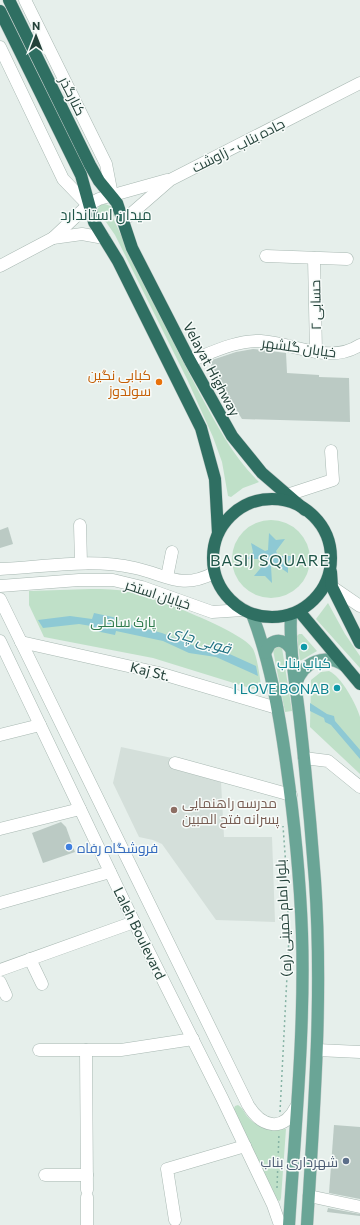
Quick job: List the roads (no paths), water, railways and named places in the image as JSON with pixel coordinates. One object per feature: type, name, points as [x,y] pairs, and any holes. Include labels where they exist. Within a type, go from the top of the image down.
[{"type":"highway","points":[[9,0],[90,165],[99,182],[112,195],[124,220]]},
{"type":"highway","points":[[0,11],[81,175],[88,205],[94,222],[118,261],[201,428],[215,479],[218,533],[212,553],[214,573],[223,592],[232,602],[248,612],[272,617],[295,613],[319,594],[327,579],[330,568]]},
{"type":"highway","name":"Velayat Highway","points":[[124,220],[132,248],[190,361],[240,448],[262,473],[306,510]]},
{"type":"highway","points":[[218,533],[234,513],[256,501],[282,500],[306,510],[318,522],[327,537],[331,553],[330,568],[332,587],[360,643]]},
{"type":"highway","points":[[295,613],[360,684]]},
{"type":"main road","name":"بلوار امام خمینی (ره)","points":[[248,612],[265,653],[277,708],[291,795],[302,934],[302,987],[289,1225]]},
{"type":"main road","points":[[295,613],[291,649],[304,758],[318,934],[317,1050],[308,1225]]},
{"type":"main road","points":[[265,653],[270,644],[278,640],[287,643],[291,649]]},
{"type":"main road","points":[[296,685],[302,670],[316,661],[327,659],[338,661],[345,666]]},
{"type":"street","name":"کنارگذر","points":[[25,0],[106,164],[112,195]]},
{"type":"street","points":[[0,47],[63,179],[88,205]]},
{"type":"street","name":"جاده بناب - زاوشت","points":[[124,220],[170,180],[360,83]]},
{"type":"street","points":[[0,266],[54,238],[88,205],[112,195],[170,180]]},
{"type":"street","points":[[54,238],[82,234],[104,238]]},
{"type":"street","points":[[266,256],[347,259]]},
{"type":"street","name":"حسابی ۲","points":[[314,258],[316,352]]},
{"type":"street","name":"خیابان گلشهر","points":[[190,361],[221,349],[247,342],[274,342],[316,352],[340,354],[352,350],[360,345]]},
{"type":"street","points":[[287,495],[333,480],[331,451]]},
{"type":"street","points":[[80,525],[80,563]]},
{"type":"street","points":[[167,577],[172,552]]},
{"type":"street","name":"خیابان استخر","points":[[5,569],[80,563],[120,565],[181,581],[204,578],[214,573]]},
{"type":"street","points":[[5,569],[3,577],[6,586]]},
{"type":"street","name":"خیابان استخر","points":[[6,586],[79,580],[113,580],[142,586],[212,612],[248,612]]},
{"type":"street","points":[[332,587],[360,606]]},
{"type":"street","name":"Laleh Boulevard","points":[[0,599],[248,1105],[258,1118],[266,1123],[280,1124],[290,1119],[296,1107]]},
{"type":"street","name":"Kaj St.","points":[[21,642],[159,673],[277,708]]},
{"type":"street","name":"Laleh Boulevard","points":[[1,646],[134,922],[230,1114],[276,1210],[280,1225]]},
{"type":"street","points":[[32,666],[38,658],[55,650]]},
{"type":"street","points":[[0,735],[40,725]]},
{"type":"street","points":[[304,758],[328,761],[360,787]]},
{"type":"street","points":[[175,764],[291,795]]},
{"type":"street","points":[[0,829],[80,810]]},
{"type":"street","points":[[0,903],[110,872]]},
{"type":"street","points":[[0,970],[134,922]]},
{"type":"street","points":[[30,959],[42,984]]},
{"type":"street","points":[[0,982],[6,995]]},
{"type":"street","points":[[39,1050],[121,1050],[193,1039]]},
{"type":"street","points":[[86,1050],[87,1225]]},
{"type":"street","points":[[317,1050],[360,1052]]},
{"type":"street","points":[[222,1098],[229,1101],[234,1101],[239,1097],[241,1091]]},
{"type":"street","points":[[230,1114],[232,1106],[236,1103],[241,1102],[248,1105]]},
{"type":"street","points":[[175,1220],[167,1169],[245,1146]]},
{"type":"street","points":[[45,1175],[87,1175]]},
{"type":"street","points":[[309,1196],[360,1207]]},
{"type":"water","points":[[269,533],[276,540],[285,539],[276,551],[278,556],[293,556],[288,562],[288,573],[275,564],[271,566],[272,583],[265,576],[254,576],[264,564],[262,559],[247,559],[253,552],[251,543],[265,551],[268,550]]},
{"type":"water","name":"قوبی چای","points":[[94,613],[117,618],[117,621],[162,633],[197,647],[223,651],[256,666],[258,676],[216,657],[189,653],[163,641],[116,631],[115,635],[91,630],[91,626],[79,624],[43,628],[38,620],[70,616],[92,619]]},
{"type":"water","points":[[310,703],[327,714],[334,716],[335,721],[360,750],[360,759],[331,725],[325,722],[324,718],[310,711]]},
{"type":"place","name":"کبابی نگین سولدوز","points":[[159,382]]},
{"type":"place","name":"کباب بناب","points":[[304,647]]},
{"type":"place","name":"I LOVE BONAB","points":[[337,688]]},
{"type":"place","name":"مدرسه راهنمایی پسرانه فتح المبین","points":[[174,810]]},
{"type":"place","name":"فروشگاه رفاه","points":[[69,847]]},
{"type":"place","name":"شهرداری بناب","points":[[346,1161]]},
{"type":"district","name":"میدان استاندارد","points":[[106,214]]},
{"type":"district","name":"BASIJ SQUARE","points":[[270,559]]},
{"type":"park label","name":"پارک ساحلی","points":[[123,621]]}]
